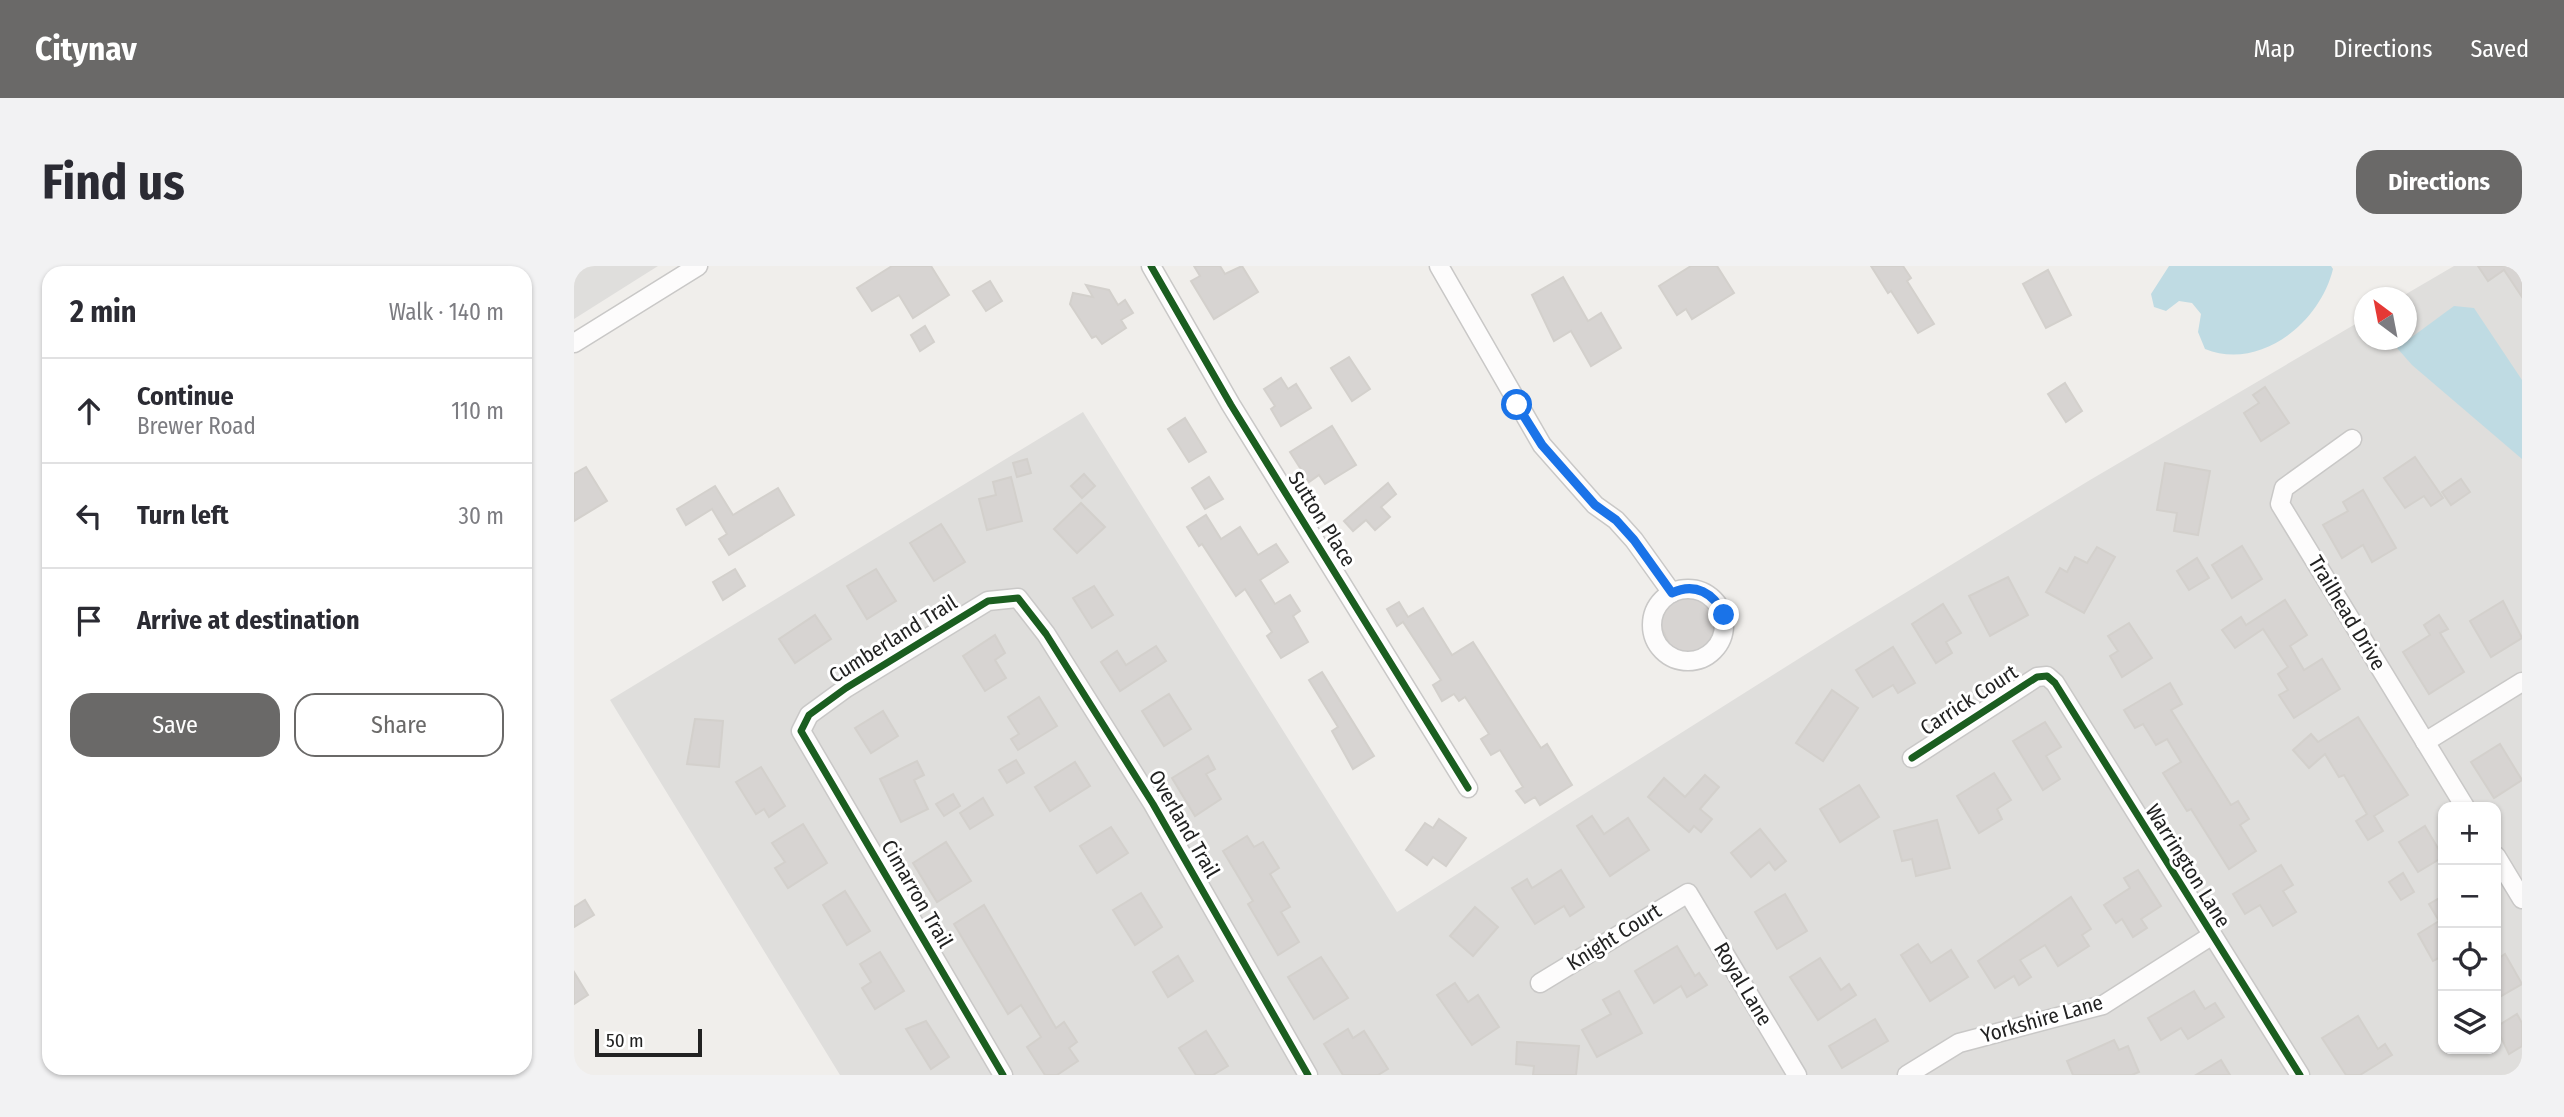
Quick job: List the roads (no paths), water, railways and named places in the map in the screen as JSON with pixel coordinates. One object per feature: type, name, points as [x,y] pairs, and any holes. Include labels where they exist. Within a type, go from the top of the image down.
[{"type":"street","points":[[574,343],[698,266]]},
{"type":"street","name":"Sutton Place","points":[[1151,266],[1231,405],[1468,788]]},
{"type":"street","points":[[1439,266],[1542,445],[1595,505],[1616,520],[1634,540],[1672,593]]},
{"type":"street","name":"Trailhead Drive","points":[[2352,439],[2284,488],[2280,504],[2463,802]]},
{"type":"street","points":[[1688,588],[1699,590],[1719,604],[1725,627],[1722,639],[1707,656],[1695,661],[1672,657],[1655,640],[1653,617],[1657,606],[1672,593],[1688,588]]},
{"type":"street","name":"Cumberland Trail","points":[[801,731],[802,724],[809,715],[858,680],[988,601],[1018,598]]},
{"type":"street","name":"Overland Trail","points":[[1018,598],[1046,634],[1153,804],[1308,1075]]},
{"type":"street","name":"Carrick Court","points":[[1912,758],[2037,677],[2047,676]]},
{"type":"street","name":"Warrington Lane","points":[[2047,676],[2055,683],[2300,1075]]},
{"type":"street","points":[[2425,742],[2522,682]]},
{"type":"street","name":"Cimarron Trail","points":[[801,731],[1003,1075]]},
{"type":"street","points":[[2501,864],[2522,899]]},
{"type":"street","name":"Knight Court","points":[[1540,983],[1688,893]]},
{"type":"street","name":"Royal Lane","points":[[1688,893],[1797,1075]]},
{"type":"street","name":"Yorkshire Lane","points":[[1907,1075],[1959,1043],[2103,1005],[2211,936]]},
{"type":"water","points":[[2169,266],[2331,266],[2333,269],[2326,289],[2315,307],[2285,338],[2266,348],[2226,354],[2205,349],[2198,332],[2201,314],[2192,303],[2179,301],[2166,311],[2154,307],[2151,294]]},
{"type":"water","points":[[2454,306],[2474,308],[2522,380],[2522,459],[2412,365],[2399,350],[2417,350],[2417,333]]}]
